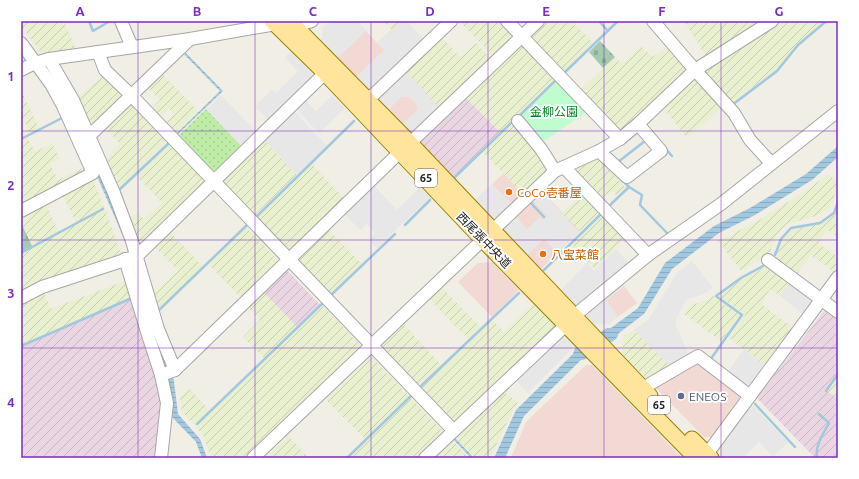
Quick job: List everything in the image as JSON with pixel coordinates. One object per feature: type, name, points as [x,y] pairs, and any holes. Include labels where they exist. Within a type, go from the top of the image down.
[{"type":"main road","name":"西尾張中央道","points":[[274,23],[325,73],[406,147]]},
{"type":"main road","name":"西尾張中央道","points":[[293,23],[368,99],[406,147],[487,234],[604,356],[704,457]]},
{"type":"main road","name":"西尾張中央道","points":[[604,356],[643,388],[704,457]]},
{"type":"street","points":[[121,21],[132,47]]},
{"type":"street","points":[[21,70],[35,63],[49,59],[190,39],[274,23],[312,21]]},
{"type":"street","points":[[368,99],[451,21]]},
{"type":"street","points":[[507,21],[620,139]]},
{"type":"street","points":[[169,372],[290,259],[538,21]]},
{"type":"street","points":[[653,21],[694,70],[734,113],[750,140],[771,164]]},
{"type":"street","points":[[259,456],[371,345],[487,234],[559,169],[599,151],[620,139],[638,124],[694,70],[772,21]]},
{"type":"street","points":[[88,137],[190,39]]},
{"type":"street","points":[[21,43],[51,84],[63,106],[93,173],[21,211]]},
{"type":"street","points":[[98,52],[105,70],[132,96],[454,430]]},
{"type":"street","points":[[49,59],[73,100],[88,137],[114,193],[132,241],[131,258],[148,335],[169,372],[161,458]]},
{"type":"street","points":[[21,298],[42,288],[131,258],[325,73]]},
{"type":"street","points":[[425,458],[570,321],[648,255],[721,204],[838,111]]},
{"type":"street","points":[[518,121],[541,150],[559,169],[648,255]]},
{"type":"street","points":[[599,151],[627,177],[661,152],[638,124]]},
{"type":"street","points":[[768,260],[838,312]]},
{"type":"street","points":[[704,457],[838,277]]},
{"type":"street","points":[[643,388],[698,356],[750,396]]},
{"type":"shaded area","points":[[336,21],[357,21],[377,43],[401,21],[407,21],[369,91],[321,41],[324,26]]},
{"type":"shaded area","points":[[336,21],[357,21],[366,31],[338,58],[321,41],[324,26]]},
{"type":"shaded area","points":[[401,21],[407,21],[426,42],[369,91],[356,77],[384,50],[377,43]]},
{"type":"shaded area","points":[[291,52],[314,76],[270,122],[255,106],[272,90],[276,93],[298,71],[285,58]]},
{"type":"shaded area","points":[[406,72],[441,109],[410,133],[378,99]]},
{"type":"shaded area","points":[[406,72],[441,109],[416,134],[410,133],[402,125],[417,110],[417,106],[409,97],[402,97],[388,110],[378,99]]},
{"type":"shaded area","points":[[221,95],[259,135],[244,149],[206,109]]},
{"type":"shaded area","points":[[332,96],[345,108],[319,133],[295,108],[304,99],[316,111]]},
{"type":"shaded area","points":[[464,96],[500,132],[453,177],[420,142]]},
{"type":"shaded area","points":[[292,109],[327,146],[297,175],[262,138]]},
{"type":"shaded area","points":[[504,173],[523,194],[494,220],[475,200]]},
{"type":"shaded area","points":[[492,184],[513,205],[494,220],[475,200]]},
{"type":"shaded area","points":[[373,185],[397,210],[420,187],[430,197],[377,248],[369,240],[375,233],[367,224],[360,230],[344,213]]},
{"type":"shaded area","points":[[540,190],[579,232],[557,252],[544,239],[527,255],[503,229],[503,226],[514,215],[527,229],[540,217],[543,220],[547,216],[531,199]]},
{"type":"shaded area","points":[[541,190],[580,231],[541,269],[503,229]]},
{"type":"shaded area","points":[[616,249],[630,265],[576,306],[561,290],[587,263],[594,271]]},
{"type":"shaded area","points":[[692,261],[713,288],[702,295],[687,299],[676,319],[676,326],[690,357],[672,368],[634,330],[649,319],[677,273]]},
{"type":"shaded area","points":[[492,262],[519,290],[492,317],[458,282],[478,263]]},
{"type":"shaded area","points":[[285,268],[320,305],[297,327],[262,291]]},
{"type":"shaded area","points":[[791,281],[812,297],[813,303],[804,315],[780,296]]},
{"type":"shaded area","points":[[621,282],[637,303],[608,324],[595,324],[586,314]]},
{"type":"shaded area","points":[[621,282],[625,286],[606,300],[618,317],[608,324],[595,324],[586,314],[587,310]]},
{"type":"shaded area","points":[[134,298],[163,398],[158,458],[21,458],[21,347]]},
{"type":"shaded area","points":[[827,307],[838,316],[838,458],[815,458],[757,398]]},
{"type":"shaded area","points":[[561,333],[573,346],[571,350],[528,393],[514,378]]},
{"type":"shaded area","points":[[744,349],[765,365],[750,385],[744,386],[727,373]]},
{"type":"shaded area","points":[[697,360],[741,396],[712,437],[704,437],[652,384]]},
{"type":"shaded area","points":[[586,365],[592,365],[682,458],[511,458],[526,422]]},
{"type":"shaded area","points":[[751,404],[788,442],[773,457],[759,442],[743,458],[724,458],[721,455],[720,445]]},
{"type":"green space","points":[[64,21],[76,50],[43,55],[21,26],[21,22]]},
{"type":"green space","points":[[383,21],[401,21],[392,30]]},
{"type":"green space","points":[[459,21],[502,21],[515,34],[514,40],[495,58]]},
{"type":"green space","points":[[542,21],[572,21],[593,43],[562,73],[529,39]]},
{"type":"green space","points":[[684,21],[755,21],[756,23],[754,29],[707,58]]},
{"type":"green space","points":[[780,21],[826,21],[798,44],[776,70],[730,104],[702,73],[702,69]]},
{"type":"green space","points":[[442,38],[460,57],[476,43],[493,61],[441,109],[406,72]]},
{"type":"green space","points":[[600,41],[615,57],[603,68],[589,52]]},
{"type":"green space","points":[[519,44],[524,45],[557,80],[500,132],[464,96]]},
{"type":"green space","points":[[641,46],[652,57],[671,46],[688,67],[688,72],[623,133],[618,133],[579,91],[615,57],[622,64]]},
{"type":"green space","points":[[160,72],[198,111],[174,135],[164,124],[174,114],[169,108],[158,118],[150,110],[160,100],[146,85]]},
{"type":"green space","points":[[104,75],[125,96],[92,130],[75,100]]},
{"type":"green space","points":[[692,77],[698,77],[723,106],[687,138],[662,106]]},
{"type":"green space","name":"金柳公園","points":[[559,80],[588,111],[540,144],[518,119]]},
{"type":"green space","points":[[21,90],[39,129],[30,134],[21,115]]},
{"type":"green space","points":[[132,101],[169,139],[116,192],[103,163],[120,144],[103,126]]},
{"type":"green space","points":[[206,109],[244,149],[212,175],[176,138]]},
{"type":"green space","points":[[514,122],[548,167],[546,172],[523,194],[483,152]]},
{"type":"green space","points":[[27,137],[35,152],[52,143],[59,158],[50,164],[58,180],[87,166],[86,175],[21,209],[21,140]]},
{"type":"green space","points":[[262,138],[297,175],[253,217],[220,179]]},
{"type":"green space","points":[[169,144],[207,183],[140,249],[128,222],[138,213],[144,219],[162,203],[137,176]]},
{"type":"green space","points":[[594,155],[626,188],[617,196],[612,191],[599,202],[571,170]]},
{"type":"green space","points":[[312,164],[346,201],[291,253],[255,219]]},
{"type":"green space","points":[[829,174],[838,184],[832,204],[828,209],[816,216],[787,224],[777,234],[769,254],[741,271],[718,241],[758,221],[804,192]]},
{"type":"green space","points":[[88,178],[93,180],[104,208],[76,223],[61,192]]},
{"type":"green space","points":[[584,192],[601,211],[580,231],[562,213]]},
{"type":"green space","points":[[44,201],[59,232],[32,246],[21,223],[21,213]]},
{"type":"green space","points":[[838,207],[838,237],[827,230],[818,243],[838,257],[838,269],[835,273],[811,255],[795,276],[775,260],[781,242],[792,229],[821,224],[836,214]]},
{"type":"green space","points":[[105,209],[121,254],[118,258],[21,296],[21,253]]},
{"type":"green space","points":[[604,214],[626,237],[595,269],[572,245]]},
{"type":"green space","points":[[21,223],[32,246],[21,252]]},
{"type":"green space","points":[[246,227],[281,263],[243,300],[208,264]]},
{"type":"green space","points":[[327,228],[362,264],[329,296],[296,262],[296,257]]},
{"type":"green space","points":[[168,230],[203,267],[155,312],[150,296],[178,271],[153,245]]},
{"type":"green space","points":[[770,264],[791,281],[780,296],[770,289],[761,304],[793,328],[765,365],[728,337],[745,315],[718,295],[742,279]]},
{"type":"green space","points":[[128,280],[133,297],[21,345],[21,301],[43,289],[50,309]]},
{"type":"green space","points":[[442,288],[480,327],[468,339],[430,300]]},
{"type":"green space","points":[[262,291],[297,327],[264,358],[243,337],[260,320],[247,306]]},
{"type":"green space","points":[[713,296],[740,315],[721,341],[684,314],[691,305],[705,301]]},
{"type":"green space","points":[[533,304],[556,327],[456,425],[419,390],[492,320],[504,332]]},
{"type":"green space","points":[[322,305],[361,346],[262,441],[242,458],[211,458],[204,437],[196,427]]},
{"type":"green space","points":[[404,325],[441,365],[416,388],[379,348]]},
{"type":"green space","points":[[634,330],[672,368],[649,381],[622,356],[624,336]]},
{"type":"green space","points":[[371,357],[409,396],[365,439],[326,400]]},
{"type":"green space","points":[[838,377],[838,399],[827,391]]},
{"type":"green space","points":[[189,388],[209,410],[194,425],[182,412],[180,397]]},
{"type":"green space","points":[[501,389],[518,403],[514,408],[490,458],[475,458],[453,435]]},
{"type":"green space","points":[[411,398],[446,435],[421,458],[349,458]]},
{"type":"green space","points":[[288,436],[309,458],[269,458],[268,455]]},
{"type":"green space","points":[[450,438],[469,458],[430,458]]},
{"type":"water","points":[[184,51],[223,91],[177,135],[176,134],[220,91],[183,53]]},
{"type":"water","points":[[48,65],[57,77],[130,242],[173,374],[178,414],[200,439],[207,458],[202,458],[196,442],[172,417],[167,376],[130,261],[126,243],[66,105],[43,69]]},
{"type":"water","points":[[838,146],[838,157],[812,180],[755,215],[719,233],[672,269],[644,314],[619,333],[616,339],[586,359],[581,360],[524,416],[505,458],[494,458],[516,410],[573,354],[575,348],[607,328],[611,328],[638,308],[665,263],[714,226],[750,208],[806,174]]},
{"type":"water","points":[[454,437],[474,458],[471,458],[452,438]]},
{"type":"waterway","points":[[89,21],[93,31],[110,21]]},
{"type":"waterway","points":[[599,21],[608,31]]},
{"type":"waterway","points":[[563,74],[618,21]]},
{"type":"waterway","points":[[732,105],[777,71],[798,45],[828,21]]},
{"type":"waterway","points":[[517,118],[557,79]]},
{"type":"waterway","points":[[21,139],[62,118]]},
{"type":"waterway","points":[[254,219],[354,121]]},
{"type":"waterway","points":[[454,178],[513,121]]},
{"type":"waterway","points":[[618,162],[645,141]]},
{"type":"waterway","points":[[118,191],[169,143]]},
{"type":"waterway","points":[[665,148],[672,156]]},
{"type":"waterway","points":[[622,180],[629,187],[642,195],[640,205],[667,233]]},
{"type":"waterway","points":[[608,207],[629,187]]},
{"type":"waterway","points":[[405,225],[430,200]]},
{"type":"waterway","points":[[530,202],[544,217]]},
{"type":"waterway","points":[[775,255],[781,239],[791,228],[820,223],[834,213],[838,202]]},
{"type":"waterway","points":[[21,253],[103,209]]},
{"type":"waterway","points":[[544,270],[602,213]]},
{"type":"waterway","points":[[157,312],[247,225]]},
{"type":"waterway","points":[[330,296],[395,234]]},
{"type":"waterway","points":[[710,360],[742,315],[716,296],[741,278],[763,266]]},
{"type":"waterway","points":[[419,388],[519,293]]},
{"type":"waterway","points":[[21,346],[132,298]]},
{"type":"waterway","points":[[197,424],[325,301]]},
{"type":"waterway","points":[[826,391],[838,374]]},
{"type":"waterway","points":[[347,458],[413,394]]},
{"type":"waterway","points":[[755,404],[795,447]]},
{"type":"waterway","points":[[817,458],[818,444],[829,423],[819,414]]},
{"type":"place","name":"CoCo壱番屋","points":[[509,192]]},
{"type":"place","name":"八宝菜館","points":[[543,254]]},
{"type":"place","name":"ENEOS","points":[[681,396]]}]
